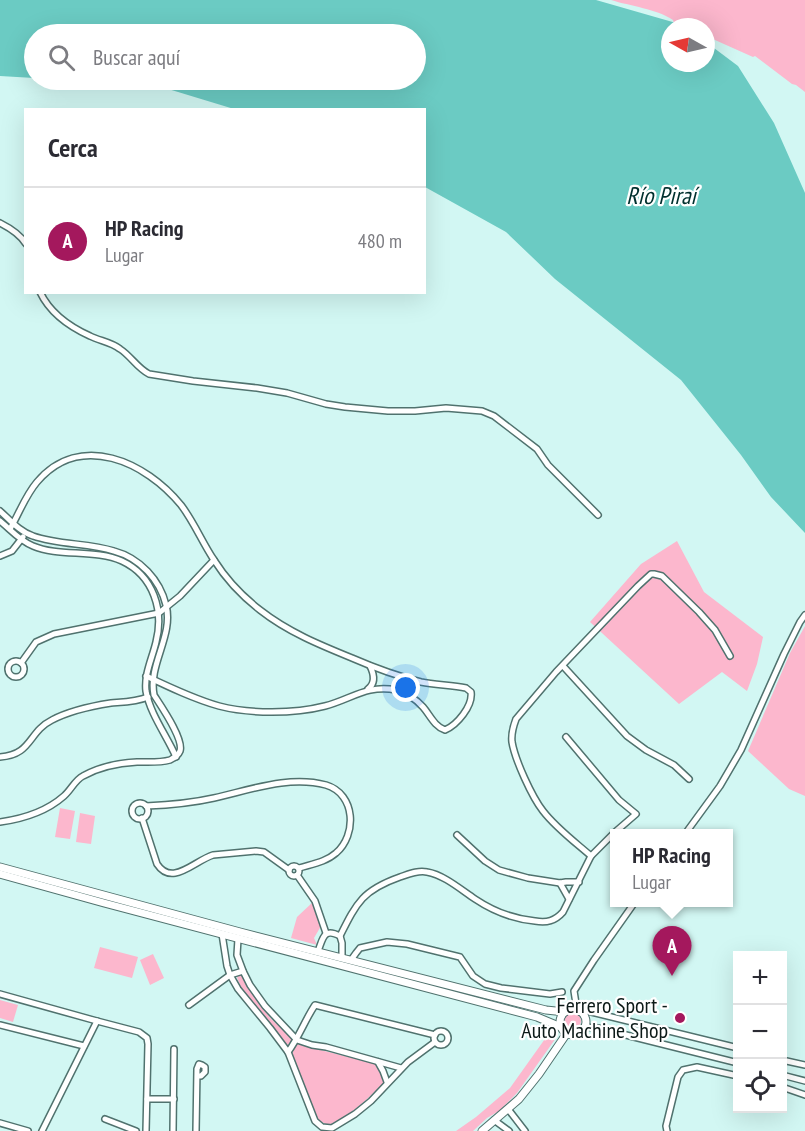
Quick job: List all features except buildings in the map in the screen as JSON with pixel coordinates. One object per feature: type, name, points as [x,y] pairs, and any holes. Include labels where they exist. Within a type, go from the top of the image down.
[{"type":"main road","points":[[0,867],[239,935],[537,1017],[571,1034],[579,1033],[584,1027],[585,1018],[578,1011],[546,1010],[318,951],[239,935],[222,934],[0,874]]},
{"type":"main road","points":[[482,1131],[519,1099],[539,1074],[564,1030],[561,1019],[565,1012]]},
{"type":"street","points":[[0,223],[24,242]]},
{"type":"street","points":[[41,294],[52,310],[71,326],[122,350],[149,374],[287,393],[345,407],[388,411],[446,408],[482,411],[494,416],[537,449],[548,465],[598,515]]},
{"type":"street","points":[[10,529],[30,491],[48,471],[65,461],[79,457],[106,456],[119,459],[159,482],[187,514],[213,560],[239,591],[259,610],[286,629],[320,646],[387,673],[424,682],[466,688],[471,692],[472,700],[452,726],[445,730],[439,728],[416,700],[387,689],[367,690]]},
{"type":"street","points":[[0,512],[26,533],[55,541],[112,550],[131,558],[156,581],[167,608],[167,616],[164,639],[146,687],[147,697],[176,757]]},
{"type":"street","points":[[0,521],[22,539],[38,547],[102,556],[124,562],[137,571],[150,586],[156,597],[159,614],[157,642],[149,678],[154,695],[180,742],[180,752],[176,757],[163,762],[120,764],[98,770],[79,778],[64,796],[53,804],[29,816],[0,822]]},
{"type":"street","points":[[0,556],[12,551],[26,533]]},
{"type":"street","points":[[21,663],[36,642],[43,637],[159,614],[180,596],[213,560]]},
{"type":"street","points":[[591,856],[542,811],[517,759],[512,732],[516,719],[651,574],[662,576],[699,612],[715,630],[730,656]]},
{"type":"street","points":[[689,829],[720,786],[741,750],[784,654],[805,615]]},
{"type":"street","points":[[149,678],[220,706],[264,711],[296,711],[314,709],[338,702],[367,690],[374,681],[370,666]]},
{"type":"street","points":[[563,666],[627,736],[646,750],[674,765],[688,779]]},
{"type":"street","points":[[0,757],[14,755],[23,750],[41,728],[61,716],[87,708],[132,702],[154,695]]},
{"type":"street","points":[[566,737],[619,800],[636,814],[619,829]]},
{"type":"street","points":[[142,818],[134,816],[132,809],[139,803],[146,806],[185,803],[289,782],[325,785],[333,788],[344,798],[350,813],[351,820],[347,837],[338,852],[330,857],[321,862],[298,868],[293,866],[289,870]]},
{"type":"street","points":[[142,818],[147,813],[146,806]]},
{"type":"street","points":[[142,818],[157,864],[166,874],[178,873],[213,855],[264,852],[289,870],[291,875],[297,875]]},
{"type":"street","points":[[458,835],[485,861],[499,870],[560,883],[579,882]]},
{"type":"street","points":[[342,958],[340,936],[360,901],[370,891],[397,878],[422,871],[437,875],[491,908],[517,918],[539,922],[558,918],[591,856],[610,837]]},
{"type":"street","points":[[298,868],[297,875],[315,901],[327,933]]},
{"type":"street","points":[[560,883],[569,899]]},
{"type":"street","points":[[632,907],[574,991],[578,1011],[584,1010],[733,1047]]},
{"type":"street","points":[[318,951],[322,938],[327,933],[331,932],[340,936]]},
{"type":"street","points":[[222,934],[227,966],[238,989],[288,1052],[315,1121],[322,1127],[332,1128],[355,1114],[371,1101],[401,1068],[435,1039],[315,1005],[297,1040],[288,1052]]},
{"type":"street","points":[[239,935],[237,955],[250,985],[265,1006],[297,1040],[401,1068]]},
{"type":"street","points":[[351,960],[360,948],[387,942],[407,944],[460,957],[473,976],[485,984],[550,994],[562,992]]},
{"type":"street","points":[[189,1005],[231,975],[243,971]]},
{"type":"street","points":[[0,994],[139,1032],[147,1038],[146,1131]]},
{"type":"street","points":[[619,1033],[622,1019]]},
{"type":"street","points":[[42,1131],[97,1020]]},
{"type":"street","points":[[0,1033],[1,1025],[84,1047]]},
{"type":"street","points":[[584,1027],[590,1026],[733,1063]]},
{"type":"street","points":[[669,1045],[673,1032]]},
{"type":"street","points":[[173,1131],[174,1049]]},
{"type":"street","points":[[787,1061],[805,1065]]},
{"type":"street","points":[[377,1062],[387,1082]]},
{"type":"street","points":[[667,1131],[666,1126],[678,1077],[683,1070],[697,1067],[733,1075]]},
{"type":"street","points":[[196,1131],[197,1076]]},
{"type":"street","points":[[787,1076],[805,1081]]},
{"type":"street","points":[[787,1088],[805,1095]]},
{"type":"street","points":[[147,1099],[174,1100]]},
{"type":"street","points":[[508,1109],[525,1131]]},
{"type":"street","points":[[105,1119],[136,1131]]},
{"type":"street","points":[[494,1120],[509,1131],[519,1123]]},
{"type":"street","points":[[0,1123],[28,1131]]},
{"type":"shaded area","points":[[611,0],[805,0],[805,92],[755,56],[715,40],[715,18],[670,18]]},
{"type":"shaded area","points":[[677,541],[704,592],[763,637],[757,664],[747,691],[722,672],[679,704],[590,622],[641,564]]},
{"type":"shaded area","points":[[805,626],[805,796],[789,789],[748,751],[790,653]]},
{"type":"shaded area","points":[[60,808],[75,811],[70,839],[55,837]]},
{"type":"shaded area","points":[[80,813],[95,816],[91,844],[76,842]]},
{"type":"shaded area","points":[[313,902],[321,926],[314,938],[317,945],[291,938],[297,917]]},
{"type":"shaded area","points":[[100,947],[138,957],[132,978],[94,968]]},
{"type":"shaded area","points":[[153,954],[164,978],[150,985],[140,960]]},
{"type":"shaded area","points":[[241,975],[264,1010],[292,1040],[290,1044],[286,1045],[248,998],[237,977]]},
{"type":"shaded area","points":[[0,1000],[18,1005],[13,1022],[0,1018]]},
{"type":"shaded area","points":[[572,1012],[578,1015],[581,1021],[578,1027],[572,1030],[566,1027],[563,1021],[566,1015]]},
{"type":"shaded area","points":[[552,1029],[556,1038],[517,1093],[499,1111],[473,1131],[456,1131],[510,1088]]},
{"type":"shaded area","points":[[297,1044],[376,1064],[385,1082],[348,1115],[332,1124],[325,1124],[318,1119],[292,1056]]},
{"type":"water","name":"Río Piraí","points":[[0,0],[596,0],[661,19],[661,72],[715,72],[715,49],[738,66],[774,123],[805,193],[805,533],[771,497],[741,455],[681,380],[555,279],[506,232],[426,188],[426,108],[231,108],[171,90],[426,90],[426,24],[24,24],[24,77],[0,76]]},
{"type":"place","name":"HP Racing","points":[[672,976]]},
{"type":"place","name":"Ferrero Sport - Auto Machine Shop","points":[[680,1018]]}]
